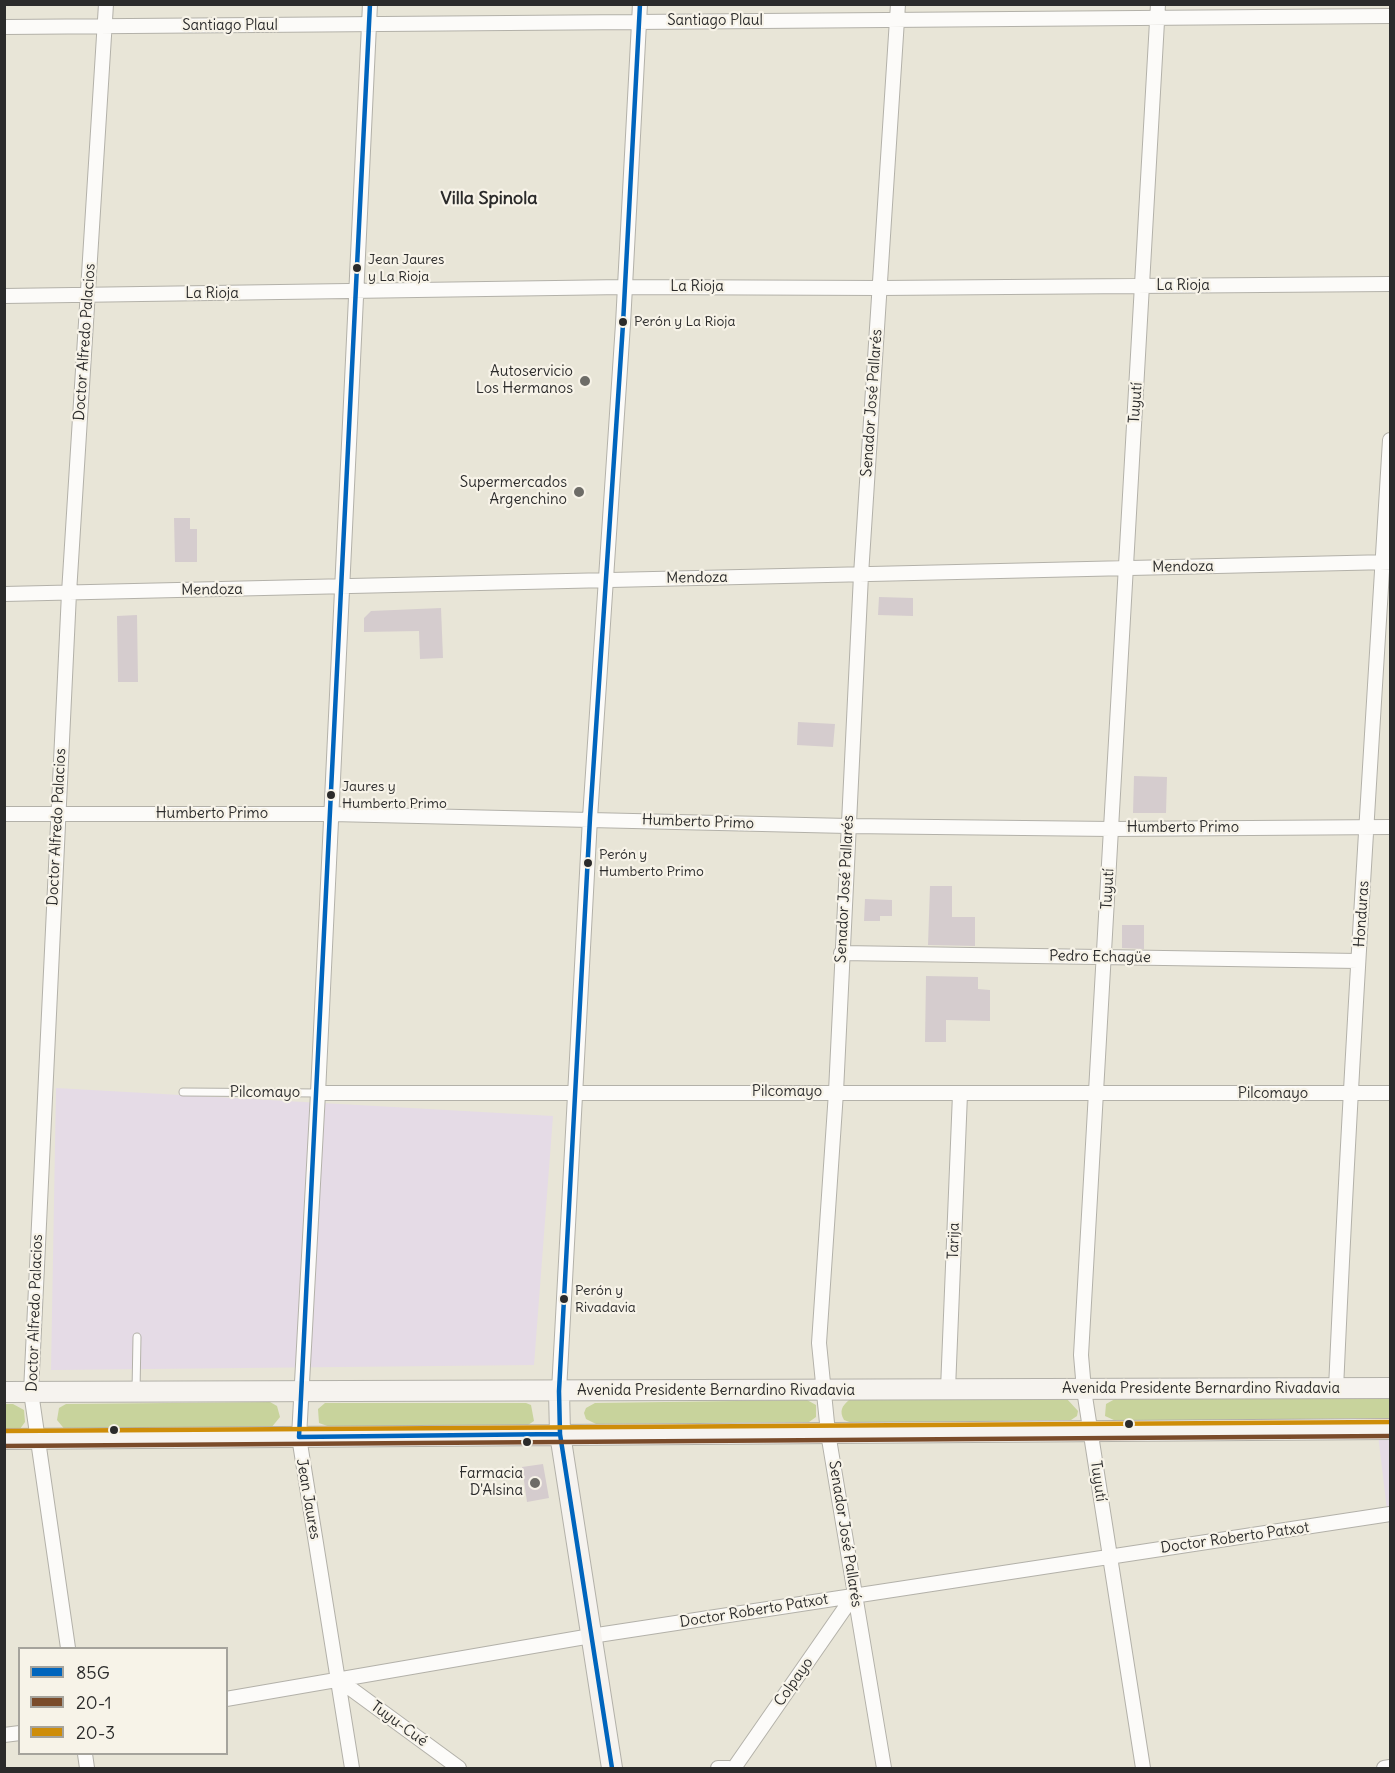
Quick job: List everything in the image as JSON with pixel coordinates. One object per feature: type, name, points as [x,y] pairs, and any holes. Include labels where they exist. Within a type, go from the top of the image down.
[{"type":"main road","name":"Avenida Presidente Bernardino Rivadavia","points":[[4,1392],[1390,1388]]},
{"type":"main road","points":[[559,1391],[560,1434],[612,1768]]},
{"type":"main road","points":[[4,1439],[1390,1429]]},
{"type":"street","name":"Doctor Alfredo Palacios","points":[[68,1647],[31,1392],[69,593],[106,4]]},
{"type":"street","name":"Jean Jaures","points":[[352,1768],[298,1437],[318,1093],[370,4]]},
{"type":"street","points":[[559,1391],[590,818],[640,4]]},
{"type":"street","name":"Senador José Pallarés","points":[[884,1768],[828,1433],[819,1343],[836,1092],[861,574],[898,4]]},
{"type":"street","name":"Santiago Plaul","points":[[4,27],[897,20],[1157,11],[1390,16]]},
{"type":"street","name":"Tuyutí","points":[[1143,1768],[1084,1390],[1081,1355],[1144,286],[1157,11]]},
{"type":"street","name":"La Rioja","points":[[4,296],[355,293],[624,287],[880,288],[1390,284]]},
{"type":"street","name":"Honduras","points":[[1336,1389],[1358,961],[1387,562],[1390,440]]},
{"type":"street","name":"Mendoza","points":[[4,594],[1387,562]]},
{"type":"street","name":"Humberto Primo","points":[[4,814],[332,814],[590,818],[848,826],[1111,829],[1390,828]]},
{"type":"street","name":"Pedro Echagüe","points":[[841,953],[1358,961]]},
{"type":"street","name":"Pilcomayo","points":[[318,1093],[836,1092],[1095,1095],[1390,1093]]},
{"type":"street","name":"Tarija","points":[[948,1389],[960,1094]]},
{"type":"street","name":"Doctor Roberto Patxot","points":[[228,1699],[591,1636],[1390,1515]]},
{"type":"street","name":"Colpayo","points":[[734,1768],[854,1595]]},
{"type":"street","name":"Tuyu-Cué","points":[[339,1680],[459,1768]]},
{"type":"street","points":[[1384,1768],[1390,1767]]},
{"type":"street","points":[[717,1768],[729,1768]]},
{"type":"lane","name":"Pilcomayo","points":[[183,1092],[318,1093]]},
{"type":"lane","points":[[136,1392],[137,1337]]},
{"type":"shaded area","points":[[56,1088],[553,1116],[534,1365],[51,1370]]},
{"type":"shaded area","points":[[1376,1418],[1390,1418],[1390,1535]]},
{"type":"green space","points":[[1390,1398],[1390,1418],[1116,1421],[1105,1416],[1106,1404],[1115,1399]]},
{"type":"green space","points":[[1067,1399],[1078,1411],[1077,1416],[1071,1420],[852,1423],[844,1420],[842,1414],[843,1407],[849,1400]]},
{"type":"green space","points":[[807,1400],[816,1405],[816,1417],[809,1422],[596,1424],[586,1419],[584,1413],[586,1408],[595,1403]]},
{"type":"green space","points":[[270,1402],[277,1406],[280,1417],[271,1428],[66,1431],[57,1420],[59,1408],[66,1404]]},
{"type":"green space","points":[[325,1403],[526,1403],[531,1405],[534,1421],[528,1425],[333,1428],[319,1423],[318,1409]]},
{"type":"green space","points":[[4,1404],[13,1404],[24,1410],[25,1422],[20,1429],[5,1432]]},
{"type":"building","points":[[174,518],[190,518],[190,529],[197,529],[197,562],[175,562]]},
{"type":"building","points":[[879,597],[913,598],[913,616],[878,615]]},
{"type":"building","points":[[441,608],[443,658],[420,659],[419,631],[364,632],[364,618],[371,611]]},
{"type":"building","points":[[137,615],[138,682],[118,682],[117,616]]},
{"type":"building","points":[[798,722],[835,724],[833,747],[797,745]]},
{"type":"building","points":[[1134,776],[1167,777],[1166,813],[1133,813]]},
{"type":"building","points":[[930,886],[952,886],[952,917],[975,917],[975,946],[928,945]]},
{"type":"building","points":[[865,899],[892,900],[892,916],[880,916],[880,921],[864,921]]},
{"type":"building","points":[[1122,925],[1144,925],[1144,949],[1122,948]]},
{"type":"building","points":[[926,976],[978,977],[978,989],[990,990],[990,1021],[946,1020],[946,1042],[925,1042]]},
{"type":"building","name":"Farmacia D'Alsina","points":[[543,1464],[549,1498],[527,1502],[522,1467]]},
{"type":"transit line","name":"85G","points":[[370,4],[299,1437],[560,1434]]},
{"type":"transit line","name":"85G","points":[[612,1768],[560,1434],[559,1391],[590,818],[623,324],[640,4]]},
{"type":"transit line","name":"20-3","points":[[4,1431],[1390,1422]]},
{"type":"transit line","name":"20-1","points":[[4,1446],[1390,1436]]},
{"type":"place","name":"Jean Jaures y La Rioja","points":[[357,268]]},
{"type":"place","name":"Perón y La Rioja","points":[[623,322]]},
{"type":"place","name":"Autoservicio Los Hermanos","points":[[585,381]]},
{"type":"place","name":"Supermercados Argenchino","points":[[579,492]]},
{"type":"place","name":"Jaures y Humberto Primo","points":[[331,795]]},
{"type":"place","name":"Perón y Humberto Primo","points":[[588,863]]},
{"type":"place","name":"Perón y Rivadavia","points":[[564,1299]]},
{"type":"place","name":"Farmacia D'Alsina","points":[[535,1483]]},
{"type":"district","name":"Villa Spinola","points":[[489,199]]}]
